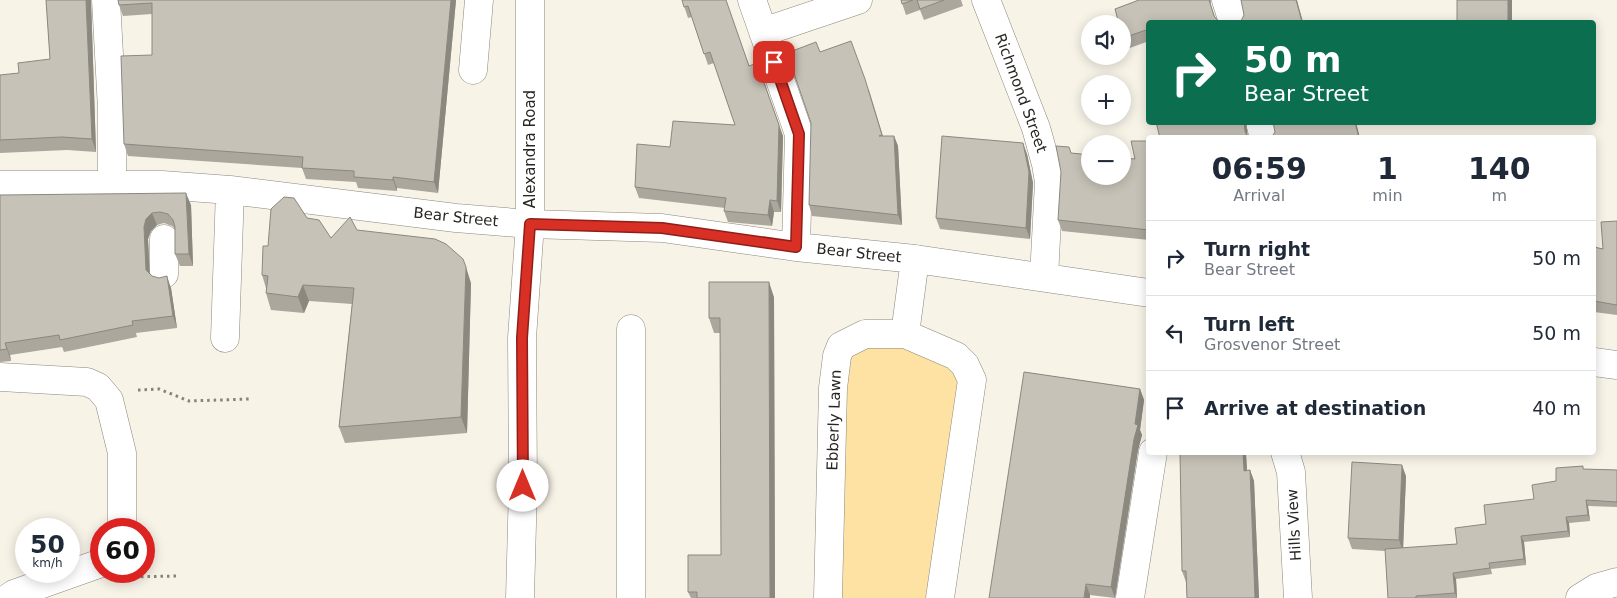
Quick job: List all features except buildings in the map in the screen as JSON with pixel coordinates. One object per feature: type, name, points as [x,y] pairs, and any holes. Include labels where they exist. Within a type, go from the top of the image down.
[{"type":"street","points":[[106,0],[112,109],[112,184]]},
{"type":"street","points":[[473,70],[479,0]]},
{"type":"street","name":"Alexandra Road","points":[[520,598],[523,486],[522,338],[530,224],[530,0]]},
{"type":"street","points":[[752,0],[799,134],[796,247]]},
{"type":"street","points":[[763,32],[858,0]]},
{"type":"street","name":"Richmond Street","points":[[986,0],[1036,128],[1046,164],[1049,182],[1044,277]]},
{"type":"street","points":[[1226,0],[1232,20]]},
{"type":"street","name":"Bear Street","points":[[0,185],[112,184],[162,195],[230,190],[456,218],[530,224],[662,228],[796,247],[914,259],[1146,293]]},
{"type":"street","points":[[225,338],[230,190]]},
{"type":"street","points":[[164,239],[164,274]]},
{"type":"street","points":[[905,334],[914,259]]},
{"type":"street","points":[[631,329],[631,598]]},
{"type":"street","name":"Ebberly Lawn","points":[[828,598],[833,388],[837,356],[841,346],[865,334],[905,334],[956,356],[965,365],[972,380],[940,598]]},
{"type":"street","points":[[1596,362],[1617,365]]},
{"type":"street","points":[[0,377],[87,382],[109,400],[122,453],[122,518]]},
{"type":"street","points":[[1130,598],[1153,455]]},
{"type":"street","name":"Hills View","points":[[1286,455],[1291,472],[1298,598]]},
{"type":"street","points":[[8,598],[19,592],[90,575]]},
{"type":"street","points":[[1580,598],[1596,588],[1617,582]]},
{"type":"path","points":[[102,393],[159,389],[189,401],[250,399]]},
{"type":"path","points":[[155,574],[179,576]]},
{"type":"shaded area","points":[[865,334],[965,365],[940,598],[828,598],[837,356]]},
{"type":"route","points":[[523,486],[522,338],[530,224],[662,228],[796,247],[799,134],[774,62]]}]
